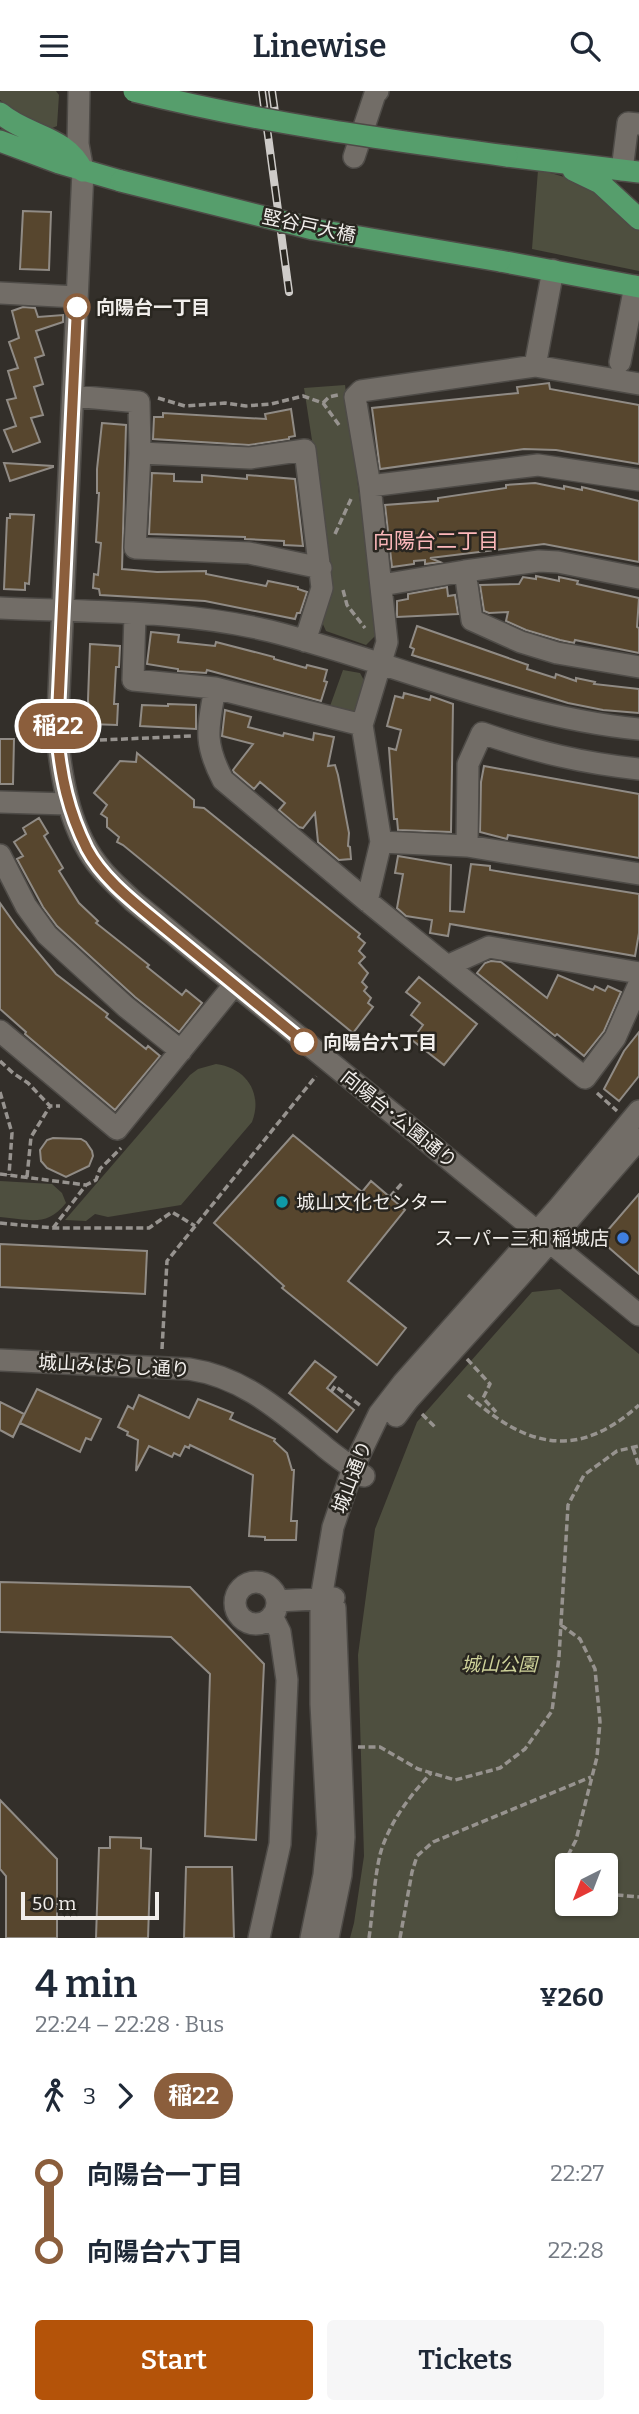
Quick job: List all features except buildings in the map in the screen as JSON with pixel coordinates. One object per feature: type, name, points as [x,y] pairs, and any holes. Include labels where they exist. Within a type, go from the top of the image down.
[{"type":"main road","points":[[134,91],[218,111],[328,131],[631,171]]},
{"type":"main road","points":[[0,113],[20,126],[68,149],[83,171]]},
{"type":"main road","name":"竪谷戸大橋","points":[[0,141],[83,171],[313,229],[637,286]]},
{"type":"main road","points":[[548,162],[576,171],[600,184],[639,219]]},
{"type":"street","points":[[79,91],[78,144],[83,171]]},
{"type":"street","points":[[83,171],[91,147],[93,91]]},
{"type":"street","points":[[354,157],[378,91]]},
{"type":"street","points":[[631,171],[628,123],[639,124]]},
{"type":"street","name":"向陽台･公園通り","points":[[83,171],[57,735],[67,804],[88,851],[101,869],[133,901],[639,1315]]},
{"type":"street","points":[[535,366],[553,270]]},
{"type":"street","points":[[620,362],[637,286]]},
{"type":"street","points":[[0,293],[77,297]]},
{"type":"street","points":[[367,901],[381,842],[362,725],[387,642],[370,486],[355,397],[361,391],[535,366],[639,384]]},
{"type":"street","points":[[73,397],[139,402],[140,453],[135,548],[249,553],[321,568]]},
{"type":"street","points":[[140,453],[250,458],[305,450],[322,587],[305,641]]},
{"type":"street","points":[[370,486],[538,465],[639,480]]},
{"type":"street","points":[[382,585],[539,561],[558,562],[639,578]]},
{"type":"street","points":[[466,572],[472,621],[521,642],[557,653],[639,667]]},
{"type":"street","points":[[0,608],[239,624],[305,641],[544,713],[607,726],[639,729]]},
{"type":"street","points":[[135,615],[133,680],[215,688],[362,725]]},
{"type":"street","points":[[215,688],[207,736],[214,763],[223,780],[585,1078],[615,1038],[639,984]]},
{"type":"street","points":[[467,846],[468,764],[482,733],[552,756],[597,765],[639,769]]},
{"type":"street","points":[[0,802],[67,804]]},
{"type":"street","points":[[381,842],[467,846],[639,874]]},
{"type":"street","points":[[0,855],[26,906],[47,935],[181,1051]]},
{"type":"street","points":[[447,966],[489,947],[639,973]]},
{"type":"street","points":[[0,1031],[117,1129],[234,985]]},
{"type":"street","name":"城山通り","points":[[543,1237],[630,1113]]},
{"type":"street","name":"城山通り","points":[[311,1938],[322,1887],[328,1834],[321,1704],[333,1527],[358,1472],[379,1414],[403,1383],[639,1139]]},
{"type":"street","name":"城山みはらし通り","points":[[0,1360],[189,1369],[216,1375],[235,1381],[273,1404],[358,1472]]},
{"type":"street","points":[[259,1938],[280,1844],[288,1680],[275,1608],[328,1599]]},
{"type":"street","name":"城山通り","points":[[328,1599],[344,1837],[341,1875],[328,1938]]},
{"type":"path","points":[[79,741],[207,736]]},
{"type":"path","points":[[162,1355],[167,1261],[316,1076]]},
{"type":"path","points":[[585,1078],[590,1087],[630,1113]]},
{"type":"path","points":[[0,1092],[12,1133],[9,1175]]},
{"type":"path","points":[[27,1177],[31,1137],[50,1106]]},
{"type":"path","points":[[54,1228],[86,1185],[96,1180],[100,1169],[126,1142],[117,1129]]},
{"type":"path","points":[[0,1174],[86,1185]]},
{"type":"path","points":[[390,1198],[403,1182]]},
{"type":"path","points":[[0,1223],[54,1228],[149,1228],[172,1212],[195,1226]]},
{"type":"path","points":[[464,1355],[490,1384],[483,1398],[496,1412]]},
{"type":"path","points":[[331,1392],[335,1386],[366,1409]]},
{"type":"path","points":[[468,1395],[487,1412],[516,1431],[543,1441],[574,1440],[604,1431],[639,1405]]},
{"type":"path","points":[[417,1409],[435,1427]]},
{"type":"path","points":[[351,1747],[380,1747],[418,1769],[455,1780],[500,1768],[525,1749],[552,1711],[561,1625],[568,1505],[584,1475],[617,1451],[639,1446]]},
{"type":"path","points":[[633,1447],[639,1466]]},
{"type":"path","points":[[561,1625],[580,1639],[595,1669],[600,1722],[597,1757],[576,1840],[569,1853]]},
{"type":"path","points":[[369,1938],[381,1853],[393,1823],[410,1796],[431,1773]]},
{"type":"path","points":[[400,1938],[417,1856],[433,1842],[591,1777]]},
{"type":"path","points":[[618,1895],[639,1897]]},
{"type":"green space","points":[[0,91],[56,91],[59,95],[57,126],[50,129],[18,114],[0,100]]},
{"type":"green space","points":[[538,170],[570,179],[594,191],[639,230],[639,271],[532,249]]},
{"type":"green space","points":[[345,385],[377,634],[366,645],[326,631],[321,620],[321,499],[304,388]]},
{"type":"green space","points":[[343,670],[360,673],[366,684],[361,708],[350,715],[329,709]]},
{"type":"green space","points":[[216,1064],[236,1071],[250,1084],[254,1092],[255,1112],[252,1122],[181,1205],[108,1217],[95,1214],[86,1221],[65,1220],[190,1075],[198,1069]]},
{"type":"green space","points":[[0,1181],[52,1184],[62,1193],[66,1203],[59,1211],[44,1219],[0,1217]]},
{"type":"green space","name":"城山公園","points":[[560,1289],[639,1354],[639,1938],[350,1938],[364,1856],[358,1655],[375,1529],[417,1422],[532,1292]]},
{"type":"railway","points":[[262,91],[289,292]]},
{"type":"railway","points":[[272,91],[277,126]]},
{"type":"bus line","name":"稲22","points":[[77,307],[57,735],[67,804],[88,851],[101,869],[133,901],[304,1042]]},
{"type":"place","name":"向陽台一丁目","points":[[77,307]]},
{"type":"place","name":"向陽台六丁目","points":[[304,1042]]},
{"type":"place","name":"城山文化センター","points":[[282,1202]]},
{"type":"place","name":"スーパー三和 稲城店","points":[[623,1238]]},
{"type":"district","name":"向陽台二丁目","points":[[436,541]]}]
